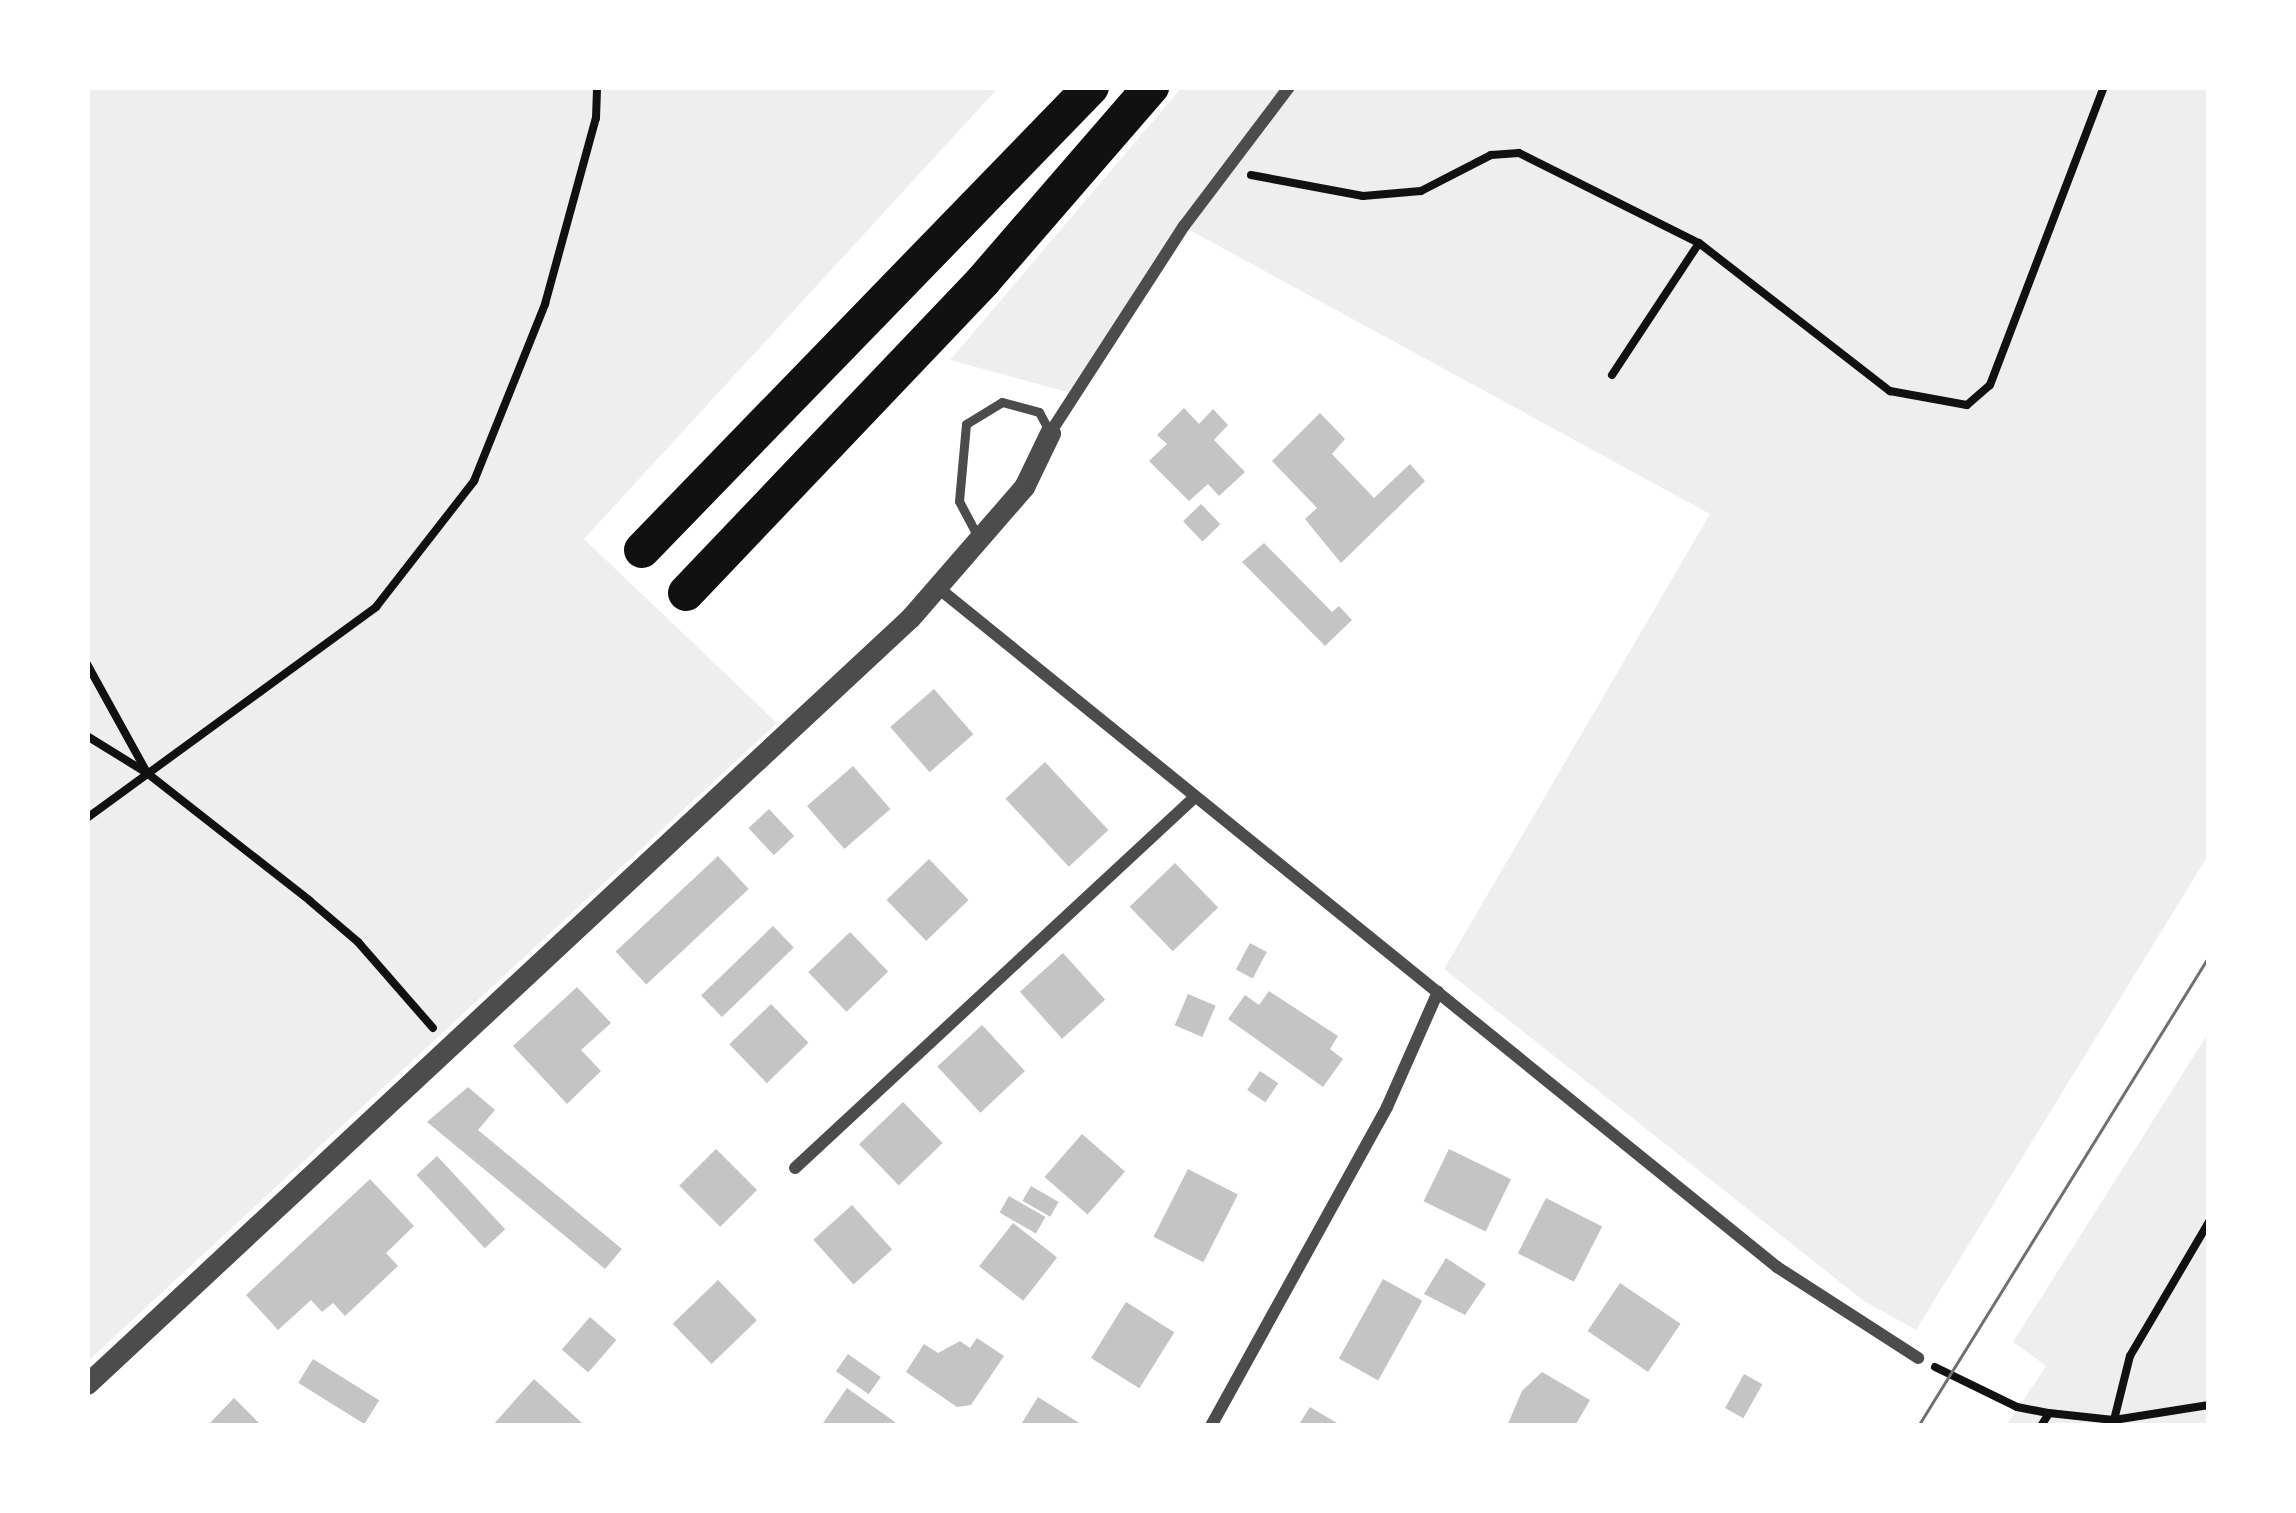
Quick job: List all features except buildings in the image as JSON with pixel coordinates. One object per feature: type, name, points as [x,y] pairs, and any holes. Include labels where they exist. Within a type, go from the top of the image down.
[{"type":"highway","points":[[642,550],[1091,87]]},
{"type":"highway","points":[[686,593],[982,281],[1151,87]]},
{"type":"street","points":[[87,1384],[937,587],[1024,487],[1050,433],[1226,169],[1289,87]]},
{"type":"street","points":[[937,587],[1777,1267],[1918,1358]]},
{"type":"street","points":[[796,1168],[1195,797]]},
{"type":"street","points":[[1211,1426],[1387,1107],[1438,992]]},
{"type":"lane","points":[[979,537],[958,501],[966,424],[1002,401],[1039,412],[1050,433]]},
{"type":"path","points":[[87,818],[376,607],[474,481],[545,304],[596,118],[597,87]]},
{"type":"path","points":[[1226,169],[1363,196],[1421,191],[1491,155],[1520,153],[1699,243],[1890,391],[1967,405],[1990,385],[2104,87]]},
{"type":"path","points":[[1612,376],[1699,243]]},
{"type":"path","points":[[87,664],[147,772]]},
{"type":"path","points":[[87,736],[147,772],[358,942],[449,1048]]},
{"type":"path","points":[[2114,1420],[2130,1356],[2209,1222]]},
{"type":"path","points":[[1918,1358],[1974,1389],[2049,1413],[2114,1420],[2209,1405]]},
{"type":"path","points":[[2041,1426],[2049,1413]]},
{"type":"shaded area","points":[[87,87],[999,87],[584,539],[777,723],[87,1362]]},
{"type":"shaded area","points":[[1182,87],[2209,87],[2209,854],[1916,1330],[1864,1301],[1444,969],[1710,514],[1184,227],[1075,394],[950,360]]},
{"type":"shaded area","points":[[2209,1032],[2209,1426],[2006,1426],[2046,1366],[2013,1342]]},
{"type":"tram line","points":[[1918,1426],[2209,956]]}]
